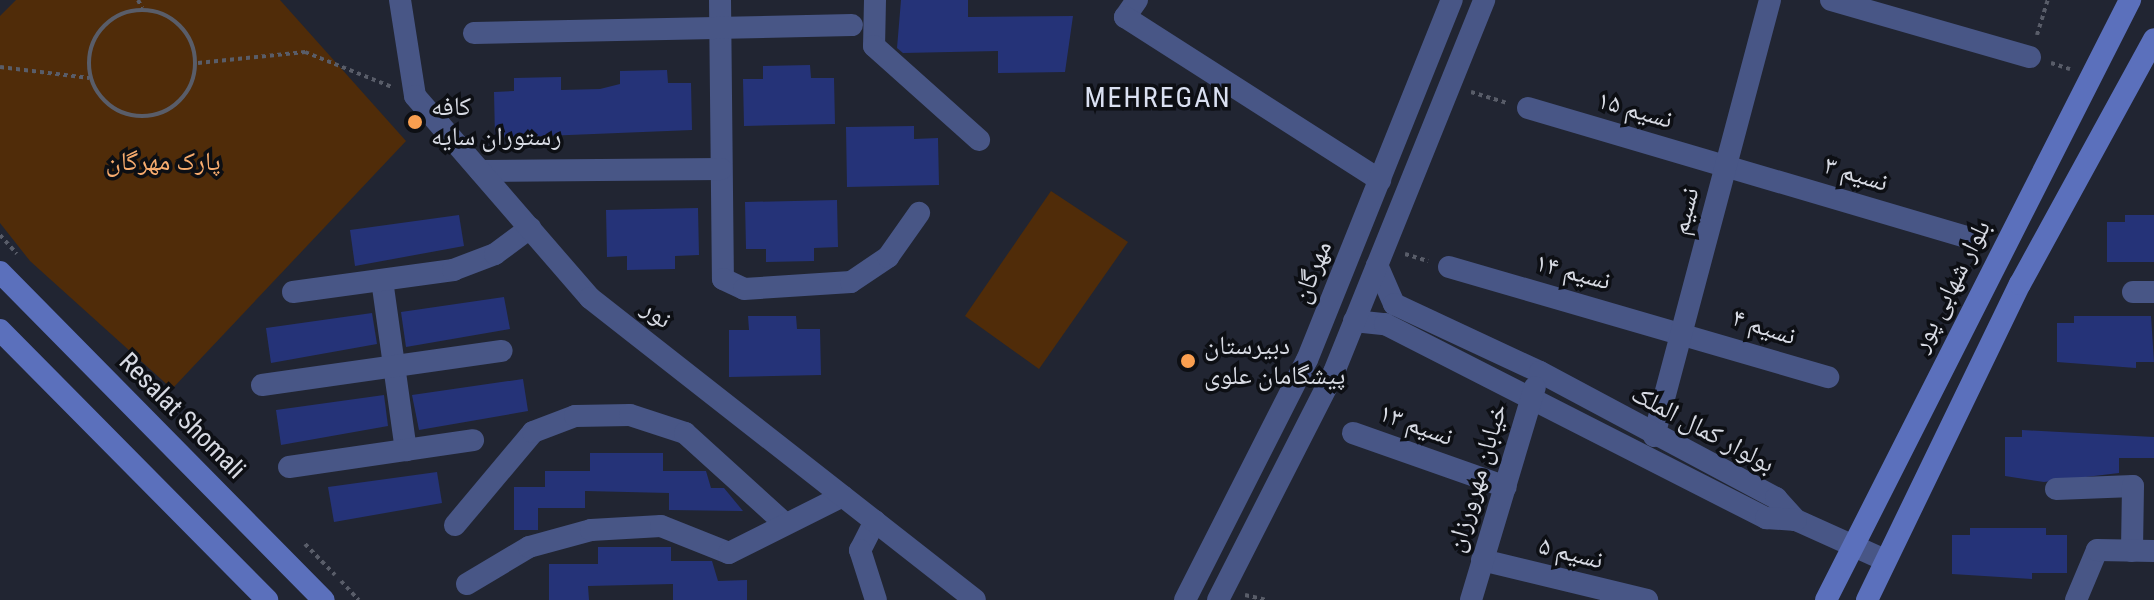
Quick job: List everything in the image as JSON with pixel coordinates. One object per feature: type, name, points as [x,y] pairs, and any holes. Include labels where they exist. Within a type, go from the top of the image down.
[{"type":"main road","name":"بلوار شهابی پور","points":[[1826,600],[1849,547],[2130,0]]},
{"type":"main road","points":[[1867,600],[2020,284],[2154,39]]},
{"type":"main road","name":"Resalat Shomali","points":[[0,272],[324,600]]},
{"type":"main road","points":[[0,330],[267,600]]},
{"type":"street","points":[[400,0],[415,96]]},
{"type":"street","points":[[720,0],[723,279],[744,289],[851,282],[888,257],[919,213]]},
{"type":"street","points":[[875,0],[874,46],[979,140]]},
{"type":"street","points":[[1137,0],[1125,17],[1380,180]]},
{"type":"street","name":"مهرگان","points":[[1185,600],[1307,360],[1452,0]]},
{"type":"street","points":[[1218,600],[1354,321],[1484,0]]},
{"type":"street","name":"نسیم","points":[[1654,436],[1770,0]]},
{"type":"street","points":[[1831,0],[2030,57]]},
{"type":"street","points":[[474,33],[852,25]]},
{"type":"street","name":"نور","points":[[415,96],[590,298],[975,600]]},
{"type":"street","name":"نسیم ۱۵","points":[[1528,108],[1726,165]]},
{"type":"street","name":"نسیم ۳","points":[[1726,165],[1969,238]]},
{"type":"street","points":[[480,171],[721,169]]},
{"type":"street","points":[[293,292],[453,270],[495,254],[530,228]]},
{"type":"street","name":"بولوار کمال الملک","points":[[1380,256],[1394,304],[1540,372],[1654,436],[1776,498],[1796,520]]},
{"type":"street","name":"نسیم ۱۴","points":[[1449,267],[1682,331]]},
{"type":"street","points":[[382,280],[406,450]]},
{"type":"street","name":"بولوار کمال الملک","points":[[1354,321],[1385,324],[1766,518],[1796,520]]},
{"type":"street","name":"نسیم ۴","points":[[1682,331],[1828,377]]},
{"type":"street","points":[[262,385],[502,351]]},
{"type":"street","name":"خیابان مهرورزان","points":[[1471,600],[1540,372]]},
{"type":"street","points":[[455,525],[533,432],[575,416],[630,415],[685,433],[783,522]]},
{"type":"street","name":"نسیم ۱۳","points":[[1353,433],[1506,487]]},
{"type":"street","points":[[289,467],[473,440]]},
{"type":"street","points":[[2056,489],[2133,486],[2143,551],[2097,550],[2076,600]]},
{"type":"street","points":[[467,584],[529,547],[591,530],[661,526],[729,553],[783,522],[820,513],[843,496]]},
{"type":"street","points":[[1796,520],[1849,547],[1885,560]]},
{"type":"street","points":[[868,599],[860,550],[875,521]]},
{"type":"street","name":"نسیم ۵","points":[[1482,560],[1647,600]]},
{"type":"path","points":[[138,0],[142,8]]},
{"type":"path","points":[[2048,0],[2030,57],[2091,75]]},
{"type":"path","points":[[142,8],[182,23],[198,63],[184,99],[150,118],[113,109],[89,78],[90,45],[110,19],[142,8]]},
{"type":"path","points":[[198,63],[305,52],[415,96]]},
{"type":"path","points":[[0,67],[89,78]]},
{"type":"path","points":[[1449,86],[1528,108]]},
{"type":"path","points":[[1380,256],[1449,267]]},
{"type":"green space","name":"پارک مهرگان","points":[[16,0],[280,0],[406,141],[172,389],[30,261],[0,223],[0,16]]},
{"type":"green space","points":[[1051,191],[1128,242],[1039,369],[965,316]]},
{"type":"building","points":[[901,0],[968,0],[968,17],[1073,16],[1065,72],[998,73],[998,51],[903,53],[897,48]]},
{"type":"building","points":[[810,65],[811,78],[834,78],[835,124],[744,126],[743,79],[763,79],[763,66]]},
{"type":"building","points":[[667,70],[668,83],[691,83],[692,130],[495,138],[494,92],[514,91],[514,78],[561,77],[561,90],[600,89],[620,84],[620,71]]},
{"type":"building","points":[[914,126],[914,139],[938,138],[939,185],[847,187],[846,127]]},
{"type":"building","points":[[837,200],[838,247],[814,248],[814,261],[766,262],[766,249],[746,249],[745,202]]},
{"type":"building","points":[[698,208],[699,255],[675,256],[675,269],[627,270],[627,256],[607,257],[606,210]]},
{"type":"building","points":[[459,215],[464,246],[355,266],[350,230]]},
{"type":"building","points":[[2125,215],[2154,215],[2154,262],[2107,262],[2107,222],[2125,222]]},
{"type":"building","points":[[504,297],[510,329],[406,347],[401,312]]},
{"type":"building","points":[[372,313],[377,344],[271,363],[266,328]]},
{"type":"building","points":[[748,316],[796,316],[797,329],[820,329],[821,375],[729,377],[729,330],[749,330]]},
{"type":"building","points":[[2074,316],[2151,316],[2154,362],[2136,362],[2136,368],[2057,362],[2057,323],[2074,323]]},
{"type":"building","points":[[523,379],[528,411],[419,430],[412,395]]},
{"type":"building","points":[[384,395],[388,426],[281,445],[276,410]]},
{"type":"building","points":[[2022,430],[2154,437],[2154,458],[2119,458],[2119,473],[2044,482],[2005,476],[2005,437],[2022,437]]},
{"type":"building","points":[[590,453],[663,453],[663,471],[706,471],[711,488],[724,488],[743,511],[669,510],[669,493],[585,491],[585,508],[538,508],[538,530],[514,530],[514,487],[545,487],[545,471],[590,471]]},
{"type":"building","points":[[437,472],[442,503],[334,522],[328,487]]},
{"type":"building","points":[[1970,528],[2046,528],[2046,535],[2067,535],[2067,573],[2032,573],[2032,579],[1952,574],[1952,535],[1970,535]]},
{"type":"building","points":[[598,547],[671,547],[671,561],[712,561],[718,581],[747,580],[747,600],[673,600],[673,584],[588,586],[589,600],[549,600],[549,564],[598,564]]},
{"type":"place","name":"کافه رستوران سایه","points":[[415,122]]},
{"type":"place","name":"دبیرستان پیشگامان علوی","points":[[1188,361]]},
{"type":"district","name":"MEHREGAN","points":[[1158,98]]}]
